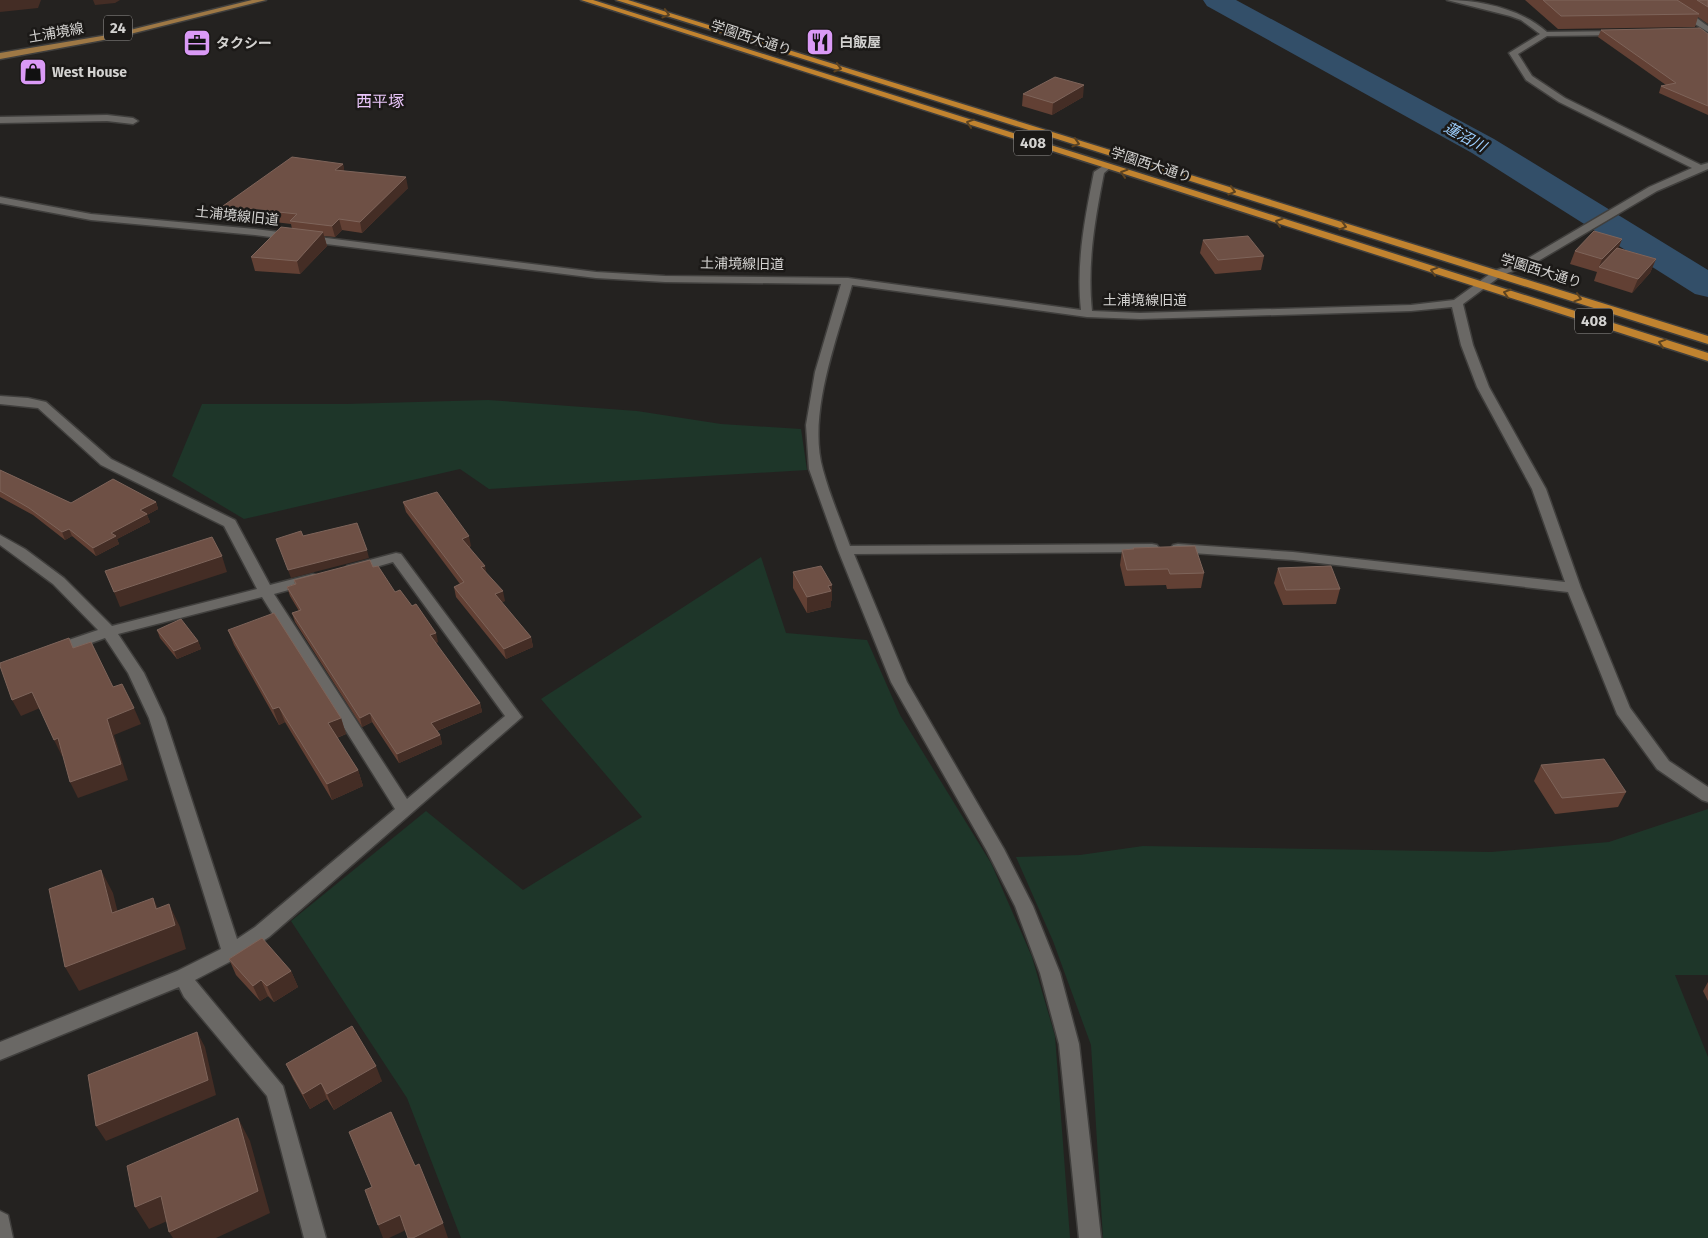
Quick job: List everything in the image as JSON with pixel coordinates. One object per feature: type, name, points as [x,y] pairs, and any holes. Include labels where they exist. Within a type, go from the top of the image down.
[{"type":"highway","name":"学園西大通り","points":[[585,0],[1708,357]]},
{"type":"highway","name":"学園西大通り","points":[[620,0],[1708,340]]},
{"type":"main road","name":"土浦境線","points":[[0,49],[80,36],[234,0]]},
{"type":"main road","name":"土浦境線","points":[[0,56],[114,36],[262,0]]},
{"type":"street","points":[[1451,0],[1478,3],[1510,12],[1537,26],[1544,34]]},
{"type":"street","points":[[1660,0],[1708,31]]},
{"type":"street","points":[[1689,31],[1708,31]]},
{"type":"street","points":[[1632,33],[1544,34],[1513,53],[1529,78],[1562,100],[1704,167]]},
{"type":"street","points":[[0,120],[107,118],[133,121]]},
{"type":"street","points":[[1087,314],[1084,289],[1087,239],[1099,172],[1106,167]]},
{"type":"street","points":[[1704,167],[1653,189],[1530,262],[1498,273],[1457,303],[1467,345],[1483,387],[1539,489],[1574,588],[1623,710],[1663,765],[1708,796]]},
{"type":"street","name":"土浦境線旧道","points":[[0,200],[90,217],[256,232],[596,275],[665,279],[848,280],[1087,314],[1149,316],[1410,308],[1457,303]]},
{"type":"street","points":[[848,280],[821,372],[812,426],[816,469],[845,550],[899,682],[995,849],[1024,906],[1050,973],[1069,1044],[1090,1238]]},
{"type":"street","points":[[0,400],[42,405],[106,462],[230,523],[266,592],[405,810]]},
{"type":"street","points":[[0,539],[20,551],[60,581],[108,632],[136,673],[161,726],[232,952]]},
{"type":"street","points":[[845,550],[1167,547],[1292,556],[1574,588]]},
{"type":"street","points":[[0,1051],[184,977],[232,952],[262,932],[514,717],[396,557],[108,632],[36,658]]},
{"type":"street","points":[[184,977],[191,991],[276,1092],[315,1238]]},
{"type":"street","points":[[0,1222],[2,1238]]},
{"type":"green space","points":[[488,400],[637,411],[721,424],[801,429],[807,470],[489,489],[460,469],[244,519],[172,476],[202,404],[346,404]]},
{"type":"green space","points":[[761,557],[786,633],[867,640],[900,715],[991,863],[1032,957],[1055,1036],[1070,1238],[461,1238],[407,1098],[291,921],[426,811],[523,890],[642,817],[541,699]]},
{"type":"green space","points":[[1708,809],[1708,975],[1675,975],[1708,1057],[1708,1238],[1103,1238],[1091,1045],[1053,941],[1016,857],[1080,855],[1143,846],[1491,852],[1609,842]]},
{"type":"water","points":[[1552,184],[1708,281],[1708,291],[1541,186]]},
{"type":"building","points":[[1543,0],[1677,0],[1699,14],[1561,16]]},
{"type":"building","points":[[1697,0],[1708,0],[1708,7]]},
{"type":"building","points":[[1700,28],[1708,34],[1708,106],[1661,86],[1676,83],[1601,30]]},
{"type":"building","points":[[1055,77],[1084,85],[1053,103],[1023,94]]},
{"type":"building","points":[[292,157],[343,164],[335,170],[406,177],[360,222],[339,219],[332,226],[290,221],[297,214],[223,206]]},
{"type":"building","points":[[281,227],[323,232],[297,261],[251,257]]},
{"type":"building","points":[[1594,231],[1622,239],[1602,259],[1575,251]]},
{"type":"building","points":[[1248,236],[1264,256],[1218,260],[1203,240]]},
{"type":"building","points":[[1617,248],[1656,259],[1638,279],[1599,267]]},
{"type":"building","points":[[0,470],[71,503],[113,479],[156,502],[140,510],[147,514],[111,533],[116,536],[93,548],[69,529],[62,532],[29,508],[0,491]]},
{"type":"building","points":[[437,492],[469,536],[462,539],[485,566],[481,567],[503,591],[495,594],[531,637],[504,649],[454,587],[464,582],[403,502]]},
{"type":"building","points":[[357,523],[367,550],[288,570],[276,539],[301,531],[303,536]]},
{"type":"building","points":[[212,537],[222,556],[114,592],[105,571]]},
{"type":"building","points":[[1195,546],[1204,573],[1170,574],[1168,569],[1127,570],[1122,550],[1133,548]]},
{"type":"building","points":[[370,560],[373,567],[378,566],[395,592],[400,590],[412,606],[416,604],[436,633],[430,635],[480,703],[431,723],[440,735],[397,754],[370,713],[360,718],[292,613],[301,610],[287,587],[296,584],[294,580]]},
{"type":"building","points":[[821,566],[832,585],[828,586],[831,591],[807,597],[793,572]]},
{"type":"building","points":[[1331,566],[1340,589],[1286,590],[1278,568]]},
{"type":"building","points":[[274,613],[341,718],[328,723],[358,770],[327,784],[279,707],[273,709],[228,630]]},
{"type":"building","points":[[181,619],[198,641],[174,651],[157,630]]},
{"type":"building","points":[[69,638],[73,648],[91,642],[113,687],[122,684],[134,708],[107,719],[121,764],[70,782],[58,738],[54,740],[32,692],[12,700],[0,666],[0,663]]},
{"type":"building","points":[[1604,759],[1626,792],[1562,798],[1541,765]]},
{"type":"building","points":[[101,870],[112,913],[153,898],[156,909],[169,904],[175,925],[65,967],[49,889]]},
{"type":"building","points":[[262,938],[291,971],[267,986],[261,980],[253,986],[229,959]]},
{"type":"building","points":[[352,1026],[376,1066],[327,1094],[321,1083],[303,1094],[286,1064]]},
{"type":"building","points":[[197,1032],[208,1080],[96,1126],[88,1075]]},
{"type":"building","points":[[391,1112],[415,1166],[419,1164],[443,1223],[413,1238],[408,1238],[400,1215],[378,1225],[365,1190],[372,1187],[349,1132]]},
{"type":"building","points":[[238,1118],[258,1191],[169,1232],[161,1196],[135,1207],[127,1166]]},
{"type":"waterway","name":"蓮沼川","points":[[1216,0],[1483,146],[1708,286]]},
{"type":"place","name":"白飯屋","points":[[820,42]]},
{"type":"place","name":"タクシー","points":[[197,43]]},
{"type":"place","name":"West House","points":[[33,72]]},
{"type":"district","name":"西平塚","points":[[380,101]]}]
